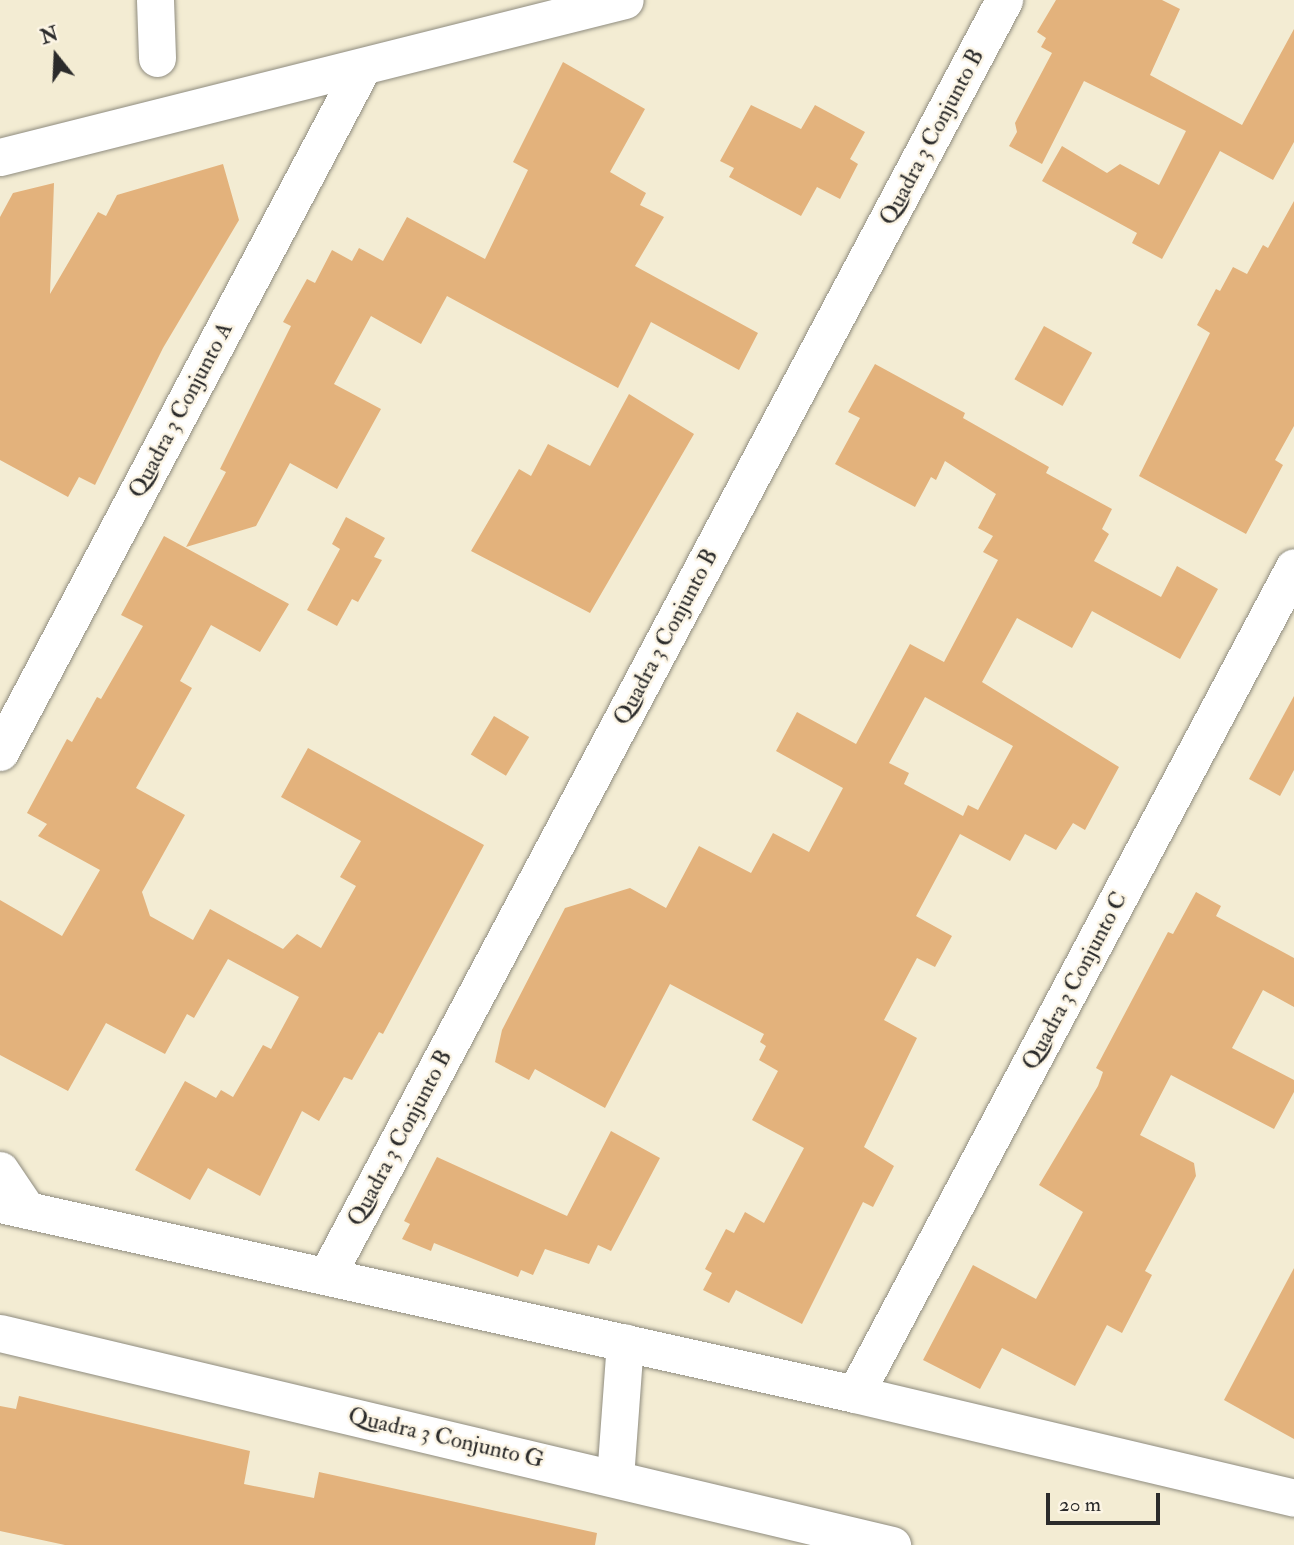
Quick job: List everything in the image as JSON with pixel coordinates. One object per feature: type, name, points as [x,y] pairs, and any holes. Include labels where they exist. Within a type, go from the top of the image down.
[{"type":"street","points":[[155,0],[157,58]]},
{"type":"street","points":[[0,157],[625,0]]},
{"type":"street","name":"Quadra 3 Conjunto B","points":[[327,1275],[1004,0]]},
{"type":"street","name":"Quadra 3 Conjunto A","points":[[0,752],[362,68]]},
{"type":"street","name":"Quadra 3 Conjunto C","points":[[855,1394],[1294,567]]},
{"type":"street","points":[[0,1170],[13,1207],[855,1394],[1294,1498]]},
{"type":"street","name":"Quadra 3 Conjunto G","points":[[0,1333],[892,1545]]},
{"type":"street","points":[[615,1478],[625,1342]]},
{"type":"building","points":[[1056,0],[1162,0],[1180,9],[1150,75],[1242,125],[1294,29],[1294,142],[1273,180],[1220,151],[1162,259],[1132,243],[1137,233],[1042,181],[1062,146],[1107,173],[1120,164],[1159,185],[1186,131],[1084,81],[1042,164],[1009,146],[1017,132],[1015,123],[1052,53],[1041,47],[1046,38],[1037,32]]},
{"type":"building","points":[[563,62],[645,109],[610,172],[646,193],[640,205],[664,217],[635,266],[758,333],[739,370],[651,322],[618,388],[447,296],[421,344],[371,316],[334,384],[381,409],[337,489],[290,463],[256,526],[186,547],[226,472],[220,469],[291,326],[283,322],[307,279],[315,283],[332,250],[352,261],[359,248],[383,261],[407,217],[485,259],[528,170],[513,162]]},
{"type":"building","points":[[751,105],[801,129],[815,105],[865,132],[850,159],[858,164],[840,199],[817,187],[801,216],[729,177],[734,168],[720,161]]},
{"type":"building","points":[[223,164],[239,220],[163,348],[95,485],[79,477],[68,497],[0,460],[0,217],[13,193],[54,183],[50,294],[98,212],[106,216],[117,195]]},
{"type":"building","points":[[1294,201],[1294,426],[1275,460],[1283,465],[1246,534],[1139,476],[1210,333],[1197,325],[1216,289],[1220,291],[1233,267],[1247,274],[1263,245],[1268,248]]},
{"type":"building","points":[[1044,326],[1092,353],[1063,406],[1014,379]]},
{"type":"building","points":[[875,364],[965,413],[963,418],[1049,467],[1046,473],[1112,509],[1102,529],[1109,534],[1094,561],[1161,597],[1177,566],[1218,589],[1180,659],[1092,611],[1072,648],[1017,618],[982,682],[1119,767],[1085,830],[1073,823],[1056,850],[1025,834],[1010,861],[960,834],[916,916],[952,936],[935,967],[917,958],[884,1020],[917,1038],[864,1147],[894,1166],[873,1207],[863,1202],[802,1324],[736,1290],[729,1303],[703,1290],[712,1273],[705,1269],[726,1229],[734,1233],[745,1212],[764,1223],[804,1148],[752,1120],[778,1071],[759,1060],[766,1046],[760,1042],[764,1034],[670,984],[605,1108],[535,1069],[529,1080],[495,1062],[502,1030],[565,908],[630,888],[666,908],[699,846],[751,873],[773,833],[809,852],[843,788],[776,751],[797,712],[856,744],[910,644],[944,662],[998,560],[983,552],[993,536],[978,528],[996,494],[945,461],[936,480],[931,477],[915,507],[835,464],[860,418],[848,412]],"holes":[[[925,697],[1013,746],[978,810],[968,805],[963,816],[904,784],[909,773],[889,763]]]},
{"type":"building","points":[[629,394],[694,434],[590,613],[471,551],[519,469],[531,476],[548,444],[590,466]]},
{"type":"building","points":[[346,517],[385,538],[374,557],[382,560],[358,602],[352,599],[337,626],[307,610],[340,549],[332,544]]},
{"type":"building","points":[[164,536],[289,604],[260,652],[211,625],[180,681],[192,688],[136,788],[185,815],[142,892],[150,916],[193,940],[210,909],[283,949],[297,934],[321,948],[356,886],[340,877],[361,841],[281,797],[308,748],[484,845],[383,1034],[379,1032],[352,1080],[344,1077],[319,1121],[302,1111],[260,1196],[208,1168],[190,1200],[135,1170],[185,1081],[216,1098],[221,1090],[233,1097],[263,1045],[271,1049],[299,997],[228,959],[194,1018],[187,1014],[165,1054],[106,1023],[68,1091],[0,1055],[0,900],[62,936],[100,870],[38,836],[47,824],[27,813],[67,739],[72,742],[97,697],[101,699],[143,626],[121,615]]},
{"type":"building","points":[[1294,696],[1294,770],[1280,796],[1249,779]]},
{"type":"building","points":[[494,716],[529,737],[506,776],[471,755]]},
{"type":"building","points":[[1196,892],[1221,906],[1216,916],[1294,958],[1294,1007],[1263,990],[1232,1048],[1294,1080],[1294,1092],[1274,1129],[1171,1075],[1140,1135],[1194,1163],[1196,1176],[1145,1271],[1152,1275],[1122,1333],[1107,1325],[1075,1386],[1002,1348],[980,1389],[923,1360],[973,1265],[1036,1299],[1083,1212],[1039,1185],[1098,1086],[1103,1072],[1096,1068],[1168,932],[1173,934]]},
{"type":"building","points":[[611,1131],[660,1158],[611,1251],[598,1245],[589,1264],[545,1249],[533,1275],[521,1270],[518,1277],[434,1243],[431,1251],[402,1239],[410,1224],[404,1221],[437,1157],[567,1216]]},
{"type":"building","points":[[1294,1268],[1294,1439],[1224,1400]]},
{"type":"building","points":[[19,1396],[250,1451],[244,1484],[314,1498],[319,1472],[597,1533],[595,1545],[65,1545],[0,1531],[0,1406],[16,1409]]}]
